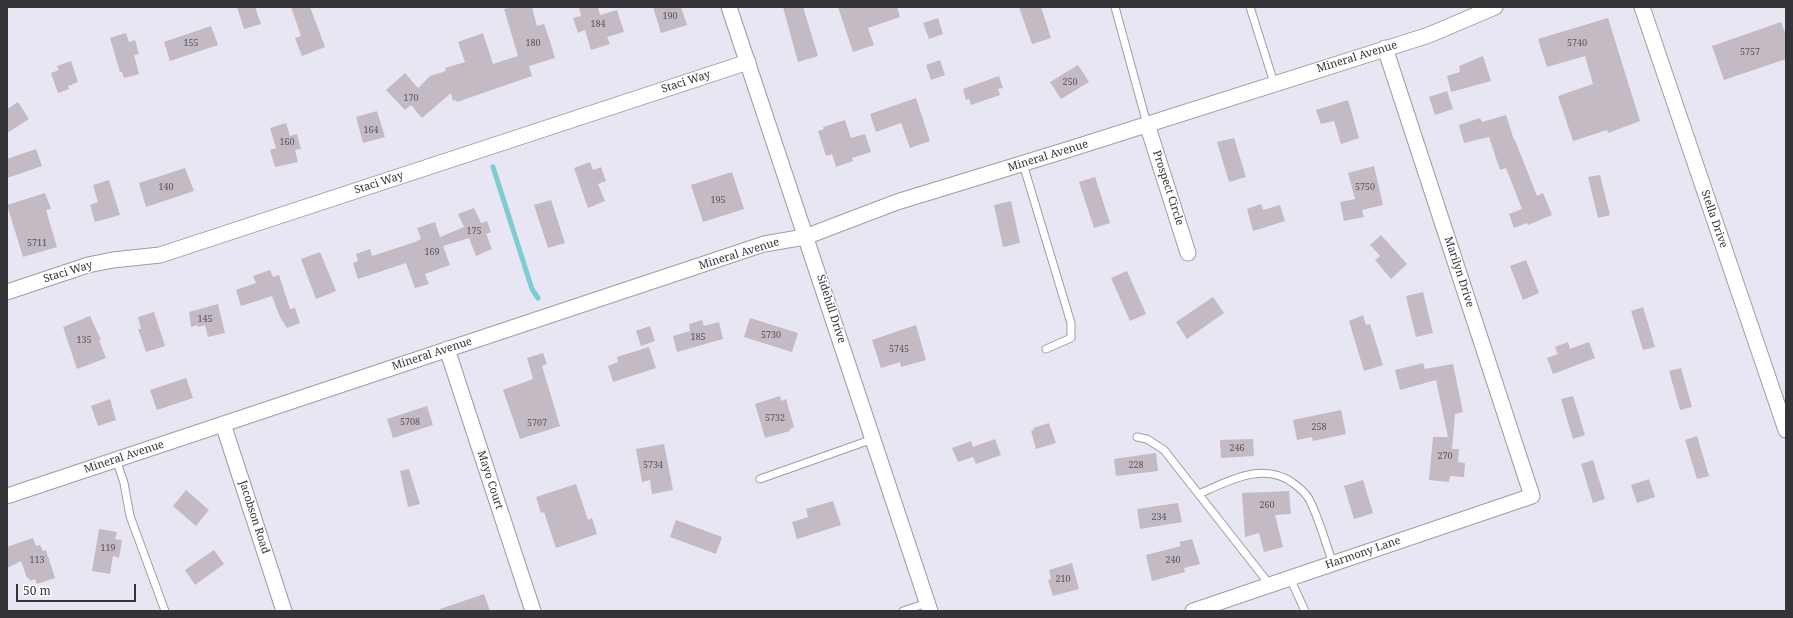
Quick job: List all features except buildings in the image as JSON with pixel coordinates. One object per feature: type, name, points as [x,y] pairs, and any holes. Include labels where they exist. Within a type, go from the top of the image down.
[{"type":"street","name":"Sidehill Drive","points":[[729,7],[805,237],[816,264],[929,607]]},
{"type":"street","name":"Mineral Avenue","points":[[7,496],[764,244],[805,237],[897,202],[1024,164],[1429,34],[1495,7]]},
{"type":"street","name":"Stella Drive","points":[[1642,7],[1786,430]]},
{"type":"street","name":"Marilyn Drive","points":[[1385,48],[1532,496]]},
{"type":"street","name":"Staci Way","points":[[7,292],[94,264],[112,260],[160,255],[748,62]]},
{"type":"street","name":"Prospect Circle","points":[[1147,124],[1188,252]]},
{"type":"street","name":"Mayo Court","points":[[447,349],[533,611]]},
{"type":"street","name":"Jacobson Road","points":[[223,424],[284,611]]},
{"type":"street","name":"Harmony Lane","points":[[1193,611],[1532,496]]},
{"type":"lane","points":[[1115,7],[1147,124]]},
{"type":"lane","points":[[1250,7],[1274,83]]},
{"type":"lane","points":[[1024,164],[1071,323],[1071,338],[1046,349]]},
{"type":"lane","points":[[1137,437],[1147,439],[1164,450],[1270,585]]},
{"type":"lane","points":[[760,480],[873,439]]},
{"type":"lane","points":[[116,459],[124,483],[130,516],[165,611]]},
{"type":"lane","points":[[1199,494],[1229,480],[1261,473],[1273,473],[1287,478],[1299,487],[1311,502],[1333,564]]},
{"type":"lane","points":[[1290,578],[1305,611]]},
{"type":"lane","points":[[904,611],[929,607]]},
{"type":"waterway","points":[[493,167],[532,289],[538,298]]}]
